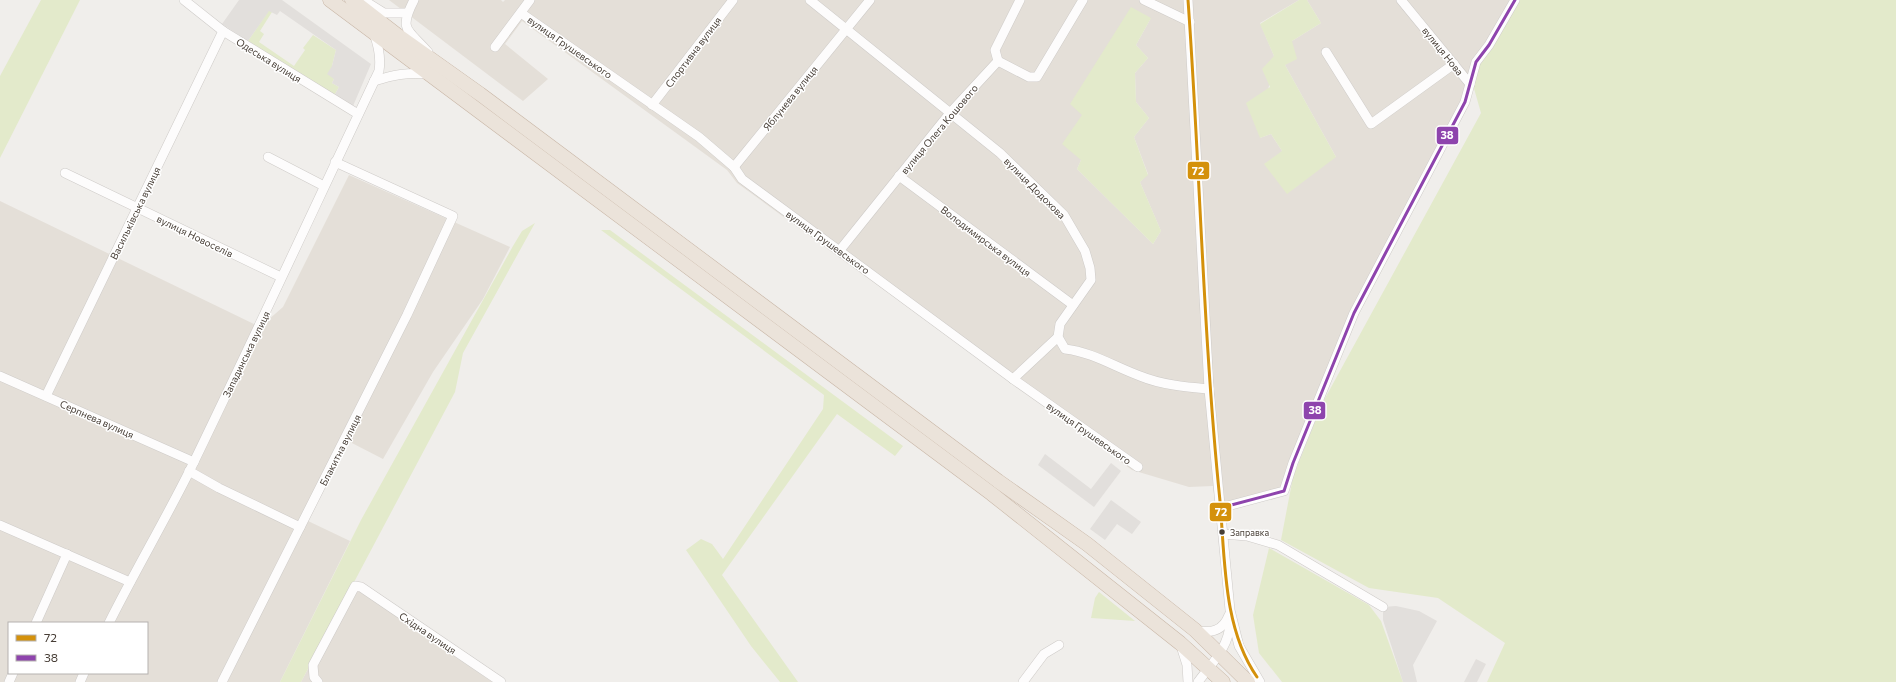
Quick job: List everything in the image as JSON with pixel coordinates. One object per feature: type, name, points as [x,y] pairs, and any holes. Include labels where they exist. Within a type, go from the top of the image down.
[{"type":"highway","points":[[330,0],[374,33],[436,71],[845,365],[998,481],[1086,544],[1195,630],[1248,682]]},
{"type":"highway","points":[[352,0],[396,35],[436,71],[992,494],[1180,643],[1223,682]]},
{"type":"street","name":"Одеська вулиця","points":[[184,0],[223,31],[358,114]]},
{"type":"street","points":[[363,0],[384,12],[407,13]]},
{"type":"street","points":[[414,0],[407,13],[405,22],[406,29],[436,71]]},
{"type":"street","points":[[495,47],[530,0]]},
{"type":"street","name":"Спортивна вулиця","points":[[652,105],[733,0]]},
{"type":"street","name":"вулиця Додохова","points":[[810,0],[1000,153],[1064,215],[1085,251],[1090,268],[1091,280],[1060,324],[1058,337]]},
{"type":"street","points":[[846,29],[870,0]]},
{"type":"street","points":[[1020,0],[995,50],[998,60],[1030,77],[1037,76],[1083,0]]},
{"type":"street","points":[[1144,0],[1190,22]]},
{"type":"street","points":[[1188,0],[1209,389],[1230,610],[1230,634],[1226,646],[1198,682]]},
{"type":"street","name":"вулиця Нова","points":[[1401,0],[1470,84]]},
{"type":"street","name":"вулиця Нова","points":[[1470,84],[1476,62],[1489,45],[1515,0]]},
{"type":"street","name":"вулиця Грушевського","points":[[521,13],[700,137],[734,167],[742,179],[1013,379],[1138,467]]},
{"type":"street","name":"Яблунева вулиця","points":[[734,167],[846,29]]},
{"type":"street","name":"Васильківська вулиця","points":[[46,396],[223,31]]},
{"type":"street","name":"Западинська вулиця","points":[[110,622],[194,462],[260,327],[281,277],[379,71],[379,48],[374,33]]},
{"type":"street","points":[[1326,52],[1371,124],[1454,64]]},
{"type":"street","name":"вулиця Олега Кошового","points":[[840,250],[950,113],[998,60]]},
{"type":"street","points":[[374,81],[403,73],[436,71]]},
{"type":"street","points":[[1220,508],[1284,491],[1295,457],[1354,313],[1465,102],[1470,84]]},
{"type":"street","points":[[268,157],[324,186]]},
{"type":"street","name":"Блакитна вулиця","points":[[222,682],[407,315],[453,216],[335,162]]},
{"type":"street","name":"вулиця Новоселів","points":[[65,173],[281,277]]},
{"type":"street","name":"Володимирська вулиця","points":[[899,176],[1073,305]]},
{"type":"street","points":[[1013,379],[1058,337],[1065,349],[1080,351],[1142,377],[1181,387],[1209,389]]},
{"type":"street","name":"Серпнева вулиця","points":[[0,376],[194,462]]},
{"type":"street","points":[[189,471],[219,488],[300,527]]},
{"type":"street","points":[[0,525],[130,582]]},
{"type":"street","points":[[1223,534],[1247,536],[1278,545],[1383,607]]},
{"type":"street","points":[[36,622],[67,554]]},
{"type":"street","name":"Східна вулиця","points":[[318,682],[314,677],[313,665],[354,586],[361,587],[501,682]]},
{"type":"street","points":[[1195,630],[1214,632],[1221,629],[1226,623],[1230,610]]},
{"type":"street","points":[[1230,610],[1239,646],[1260,682]]},
{"type":"street","points":[[1180,643],[1187,665],[1188,682]]},
{"type":"street","points":[[1023,682],[1044,654],[1059,645]]},
{"type":"shaded area","points":[[239,0],[282,0],[371,64],[353,106],[334,96],[339,87],[332,83],[334,79],[327,74],[332,66],[336,50],[280,11],[277,15],[269,11],[248,41],[222,24]]},
{"type":"shaded area","points":[[389,0],[501,0],[503,2],[505,0],[1299,0],[1260,23],[1274,56],[1260,138],[1271,134],[1282,151],[1336,157],[1285,65],[1292,41],[1321,23],[1307,0],[1516,0],[1466,103],[1368,291],[1295,465],[1285,493],[1228,509],[1216,510],[1213,486],[1189,487],[1132,470],[737,183],[727,170],[522,21],[505,44],[548,79],[523,101]],"holes":[[[1151,18],[1136,45],[1148,58],[1135,73],[1136,102],[1149,118],[1134,137],[1148,174],[1140,182],[1161,231],[1153,244],[1077,169],[1081,160],[1082,115]]]},
{"type":"shaded area","points":[[349,175],[510,247],[483,299],[433,372],[383,459],[348,441],[308,521],[350,541],[280,682],[0,682],[0,201],[260,327],[283,307]]},
{"type":"shaded area","points":[[1045,454],[1091,489],[1111,463],[1121,471],[1094,507],[1038,465]]},
{"type":"shaded area","points":[[1111,500],[1141,522],[1132,534],[1117,524],[1105,540],[1090,529]]},
{"type":"shaded area","points":[[352,587],[394,614],[492,682],[301,682]]},
{"type":"shaded area","points":[[1396,606],[1419,611],[1437,621],[1413,665],[1417,682],[1403,682],[1383,620],[1383,607]]},
{"type":"shaded area","points":[[1476,659],[1486,664],[1477,682],[1464,682]]},
{"type":"green space","points":[[41,0],[80,0],[0,158],[0,76]]},
{"type":"green space","points":[[1299,0],[1307,0],[1321,23],[1292,41],[1297,59],[1285,65],[1336,157],[1287,194],[1264,164],[1282,151],[1271,134],[1260,138],[1246,103],[1270,87],[1262,69],[1274,56],[1260,24]]},
{"type":"green space","points":[[1516,0],[1896,0],[1896,682],[1487,682],[1505,643],[1438,598],[1369,588],[1281,540],[1293,477],[1323,402],[1481,113],[1473,85],[1476,62]]},
{"type":"green space","points":[[1131,7],[1151,18],[1136,45],[1148,58],[1135,73],[1136,102],[1149,118],[1134,137],[1148,175],[1140,182],[1161,231],[1153,244],[1077,169],[1081,160],[1062,144],[1082,115],[1070,104]]},
{"type":"green space","points":[[269,10],[272,12],[260,31],[264,34],[259,42],[294,66],[305,50],[303,48],[313,35],[336,50],[332,66],[334,79],[332,83],[339,87],[334,96],[248,41]]},
{"type":"green space","points":[[535,223],[463,353],[455,392],[301,682],[280,682],[361,520],[513,246],[522,231]]},
{"type":"green space","points":[[601,230],[610,230],[903,446],[895,456],[837,414],[722,575],[798,682],[780,682],[751,646],[686,550],[701,539],[712,544],[723,559],[823,409],[824,395]]},
{"type":"green space","points":[[1269,548],[1369,605],[1381,621],[1403,682],[1282,682],[1259,653],[1253,615]]},
{"type":"green space","points":[[1099,592],[1135,621],[1091,618],[1095,598]]},
{"type":"transit line","name":"72","points":[[1188,0],[1214,438],[1225,569],[1232,615],[1238,637],[1246,658],[1257,677]]},
{"type":"transit line","name":"38","points":[[1220,508],[1284,491],[1293,463],[1354,313],[1465,102],[1476,62],[1489,45],[1515,0]]},
{"type":"place","name":"Заправка","points":[[1222,532]]}]
